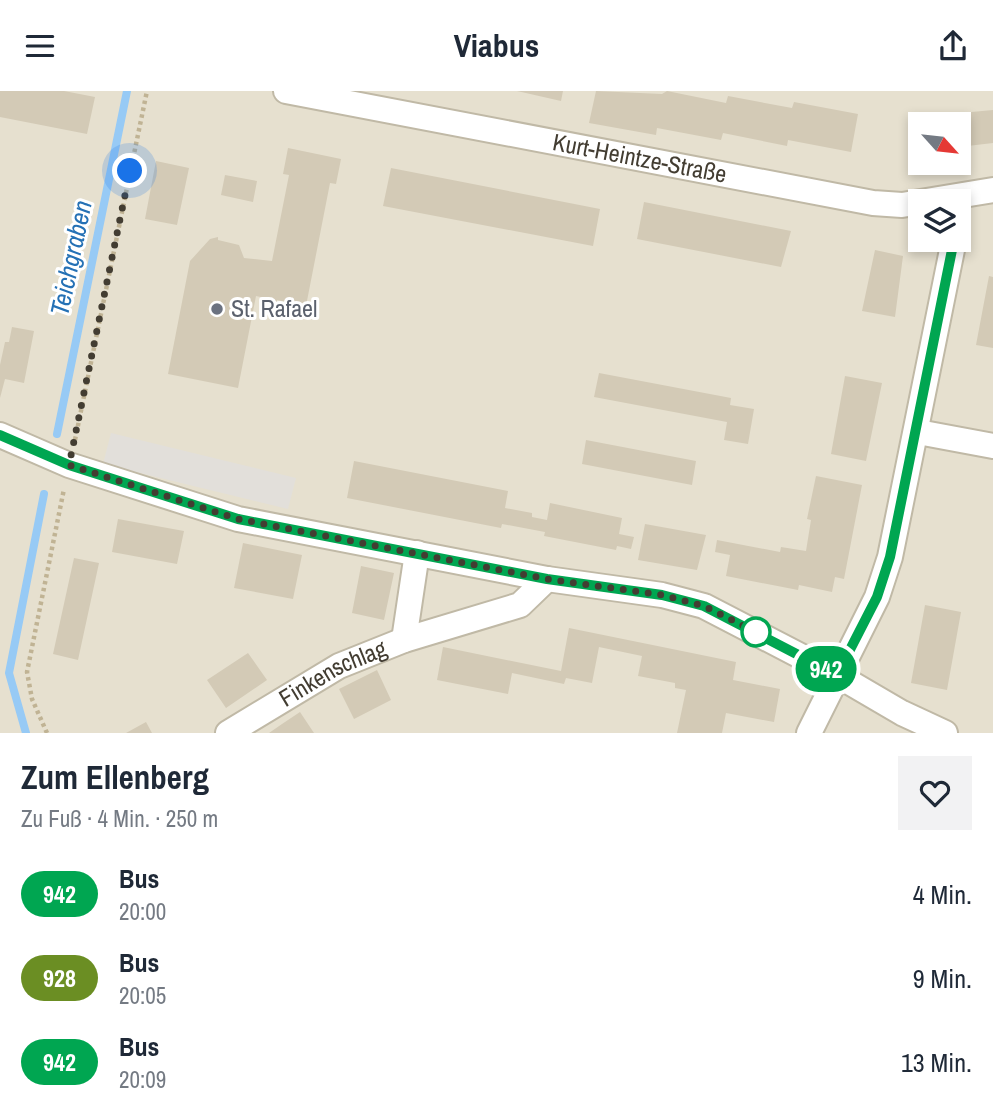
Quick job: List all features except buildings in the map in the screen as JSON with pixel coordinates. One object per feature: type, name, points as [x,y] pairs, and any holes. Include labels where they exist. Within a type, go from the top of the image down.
[{"type":"street","name":"Kurt-Heintze-Straße","points":[[286,91],[873,203],[908,204]]},
{"type":"street","name":"Kurt-Heintze-Straße","points":[[971,195],[993,190]]},
{"type":"street","points":[[809,733],[877,597],[893,546],[918,432],[952,252]]},
{"type":"street","points":[[918,432],[993,446]]},
{"type":"street","points":[[0,435],[69,465],[238,519],[547,579],[662,595],[704,606],[837,675],[902,713],[945,733]]},
{"type":"street","name":"Finkenschlag","points":[[404,640],[417,553]]},
{"type":"street","name":"Finkenschlag","points":[[228,733],[339,666],[404,640],[520,605],[547,579]]},
{"type":"path","points":[[47,733],[32,699],[27,672],[147,91]]},
{"type":"shaded area","points":[[0,91],[993,91],[993,733],[0,733]]},
{"type":"shaded area","points":[[111,433],[296,478],[288,509],[103,464]]},
{"type":"waterway","name":"Teichgraben","points":[[57,434],[127,91]]},
{"type":"waterway","name":"Teichgraben","points":[[26,733],[9,673],[44,494]]},
{"type":"bus line","name":"942","points":[[0,435],[69,465],[238,519],[547,579],[662,595],[704,606],[837,675],[877,597],[890,557],[918,432],[953,252]]},
{"type":"place","name":"St. Rafael","points":[[217,309]]},
{"type":"route","points":[[130,171],[69,465],[238,519],[547,579],[662,595],[704,606],[756,632]]}]
